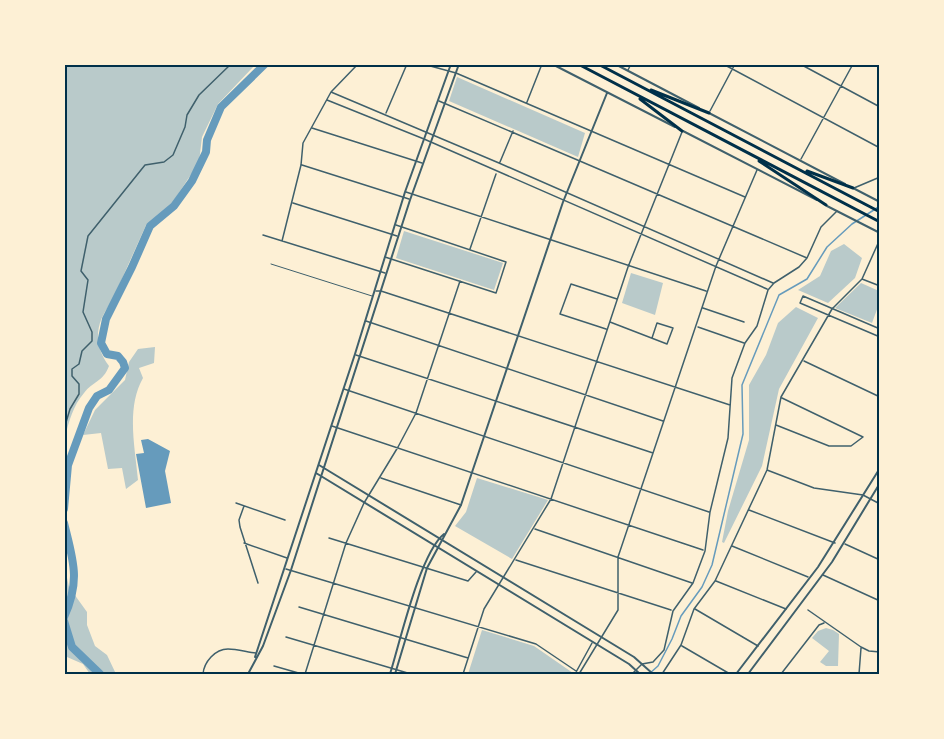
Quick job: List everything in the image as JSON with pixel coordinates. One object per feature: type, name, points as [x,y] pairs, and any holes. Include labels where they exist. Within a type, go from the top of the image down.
[{"type":"highway","points":[[578,64],[878,221]]},
{"type":"highway","points":[[598,64],[879,212]]},
{"type":"highway","points":[[636,84],[709,113]]},
{"type":"highway","points":[[632,92],[682,131]]},
{"type":"highway","points":[[748,153],[826,205]]},
{"type":"highway","points":[[795,166],[853,188]]},
{"type":"street","points":[[64,429],[70,409],[79,393],[79,384],[72,376],[72,369],[79,364],[82,351],[92,340],[92,332],[83,312],[88,280],[81,272],[88,236],[145,165],[164,162],[173,154],[185,127],[187,115],[199,95],[231,64]]},
{"type":"street","points":[[282,241],[301,165],[303,143],[331,92],[358,64]]},
{"type":"street","points":[[386,115],[407,64]]},
{"type":"street","points":[[423,64],[456,73],[746,197]]},
{"type":"street","points":[[248,675],[332,426],[403,197],[451,64]]},
{"type":"street","points":[[257,653],[268,631],[291,570],[398,236],[459,64]]},
{"type":"street","points":[[526,103],[542,64]]},
{"type":"street","points":[[552,64],[879,233]]},
{"type":"street","points":[[615,64],[879,202]]},
{"type":"street","points":[[627,71],[630,64]]},
{"type":"street","points":[[723,64],[879,148]]},
{"type":"street","points":[[709,113],[735,64]]},
{"type":"street","points":[[800,64],[879,107]]},
{"type":"street","points":[[801,160],[853,64]]},
{"type":"street","points":[[331,92],[774,283]]},
{"type":"street","points":[[390,675],[422,567],[461,505],[563,202],[607,93]]},
{"type":"street","points":[[327,100],[431,142],[563,202],[768,290]]},
{"type":"street","points":[[438,101],[807,258]]},
{"type":"street","points":[[311,128],[423,164]]},
{"type":"street","points":[[499,163],[513,131]]},
{"type":"street","points":[[463,675],[484,609],[551,499],[628,267],[682,131]]},
{"type":"street","points":[[301,165],[410,200]]},
{"type":"street","points":[[285,569],[537,644],[580,674],[618,610],[618,557],[716,266],[757,169]]},
{"type":"street","points":[[470,250],[496,172]]},
{"type":"street","points":[[853,188],[879,177]]},
{"type":"street","points":[[405,192],[708,292]]},
{"type":"street","points":[[292,203],[398,236]]},
{"type":"street","points":[[632,675],[642,664],[653,662],[664,650],[673,611],[693,583],[705,551],[710,512],[728,438],[732,378],[745,344],[757,326],[768,290],[774,283],[799,267],[807,258],[821,228],[837,211]]},
{"type":"street","points":[[385,257],[496,292],[506,262],[395,225]]},
{"type":"street","points":[[263,235],[386,274]]},
{"type":"street","points":[[662,675],[681,645],[694,609],[715,581],[767,470],[781,397],[804,361],[832,309],[861,279],[879,239]]},
{"type":"street","points":[[861,279],[879,286]]},
{"type":"street","points":[[274,666],[304,675],[346,543],[364,503],[416,413],[460,281]]},
{"type":"street","points":[[607,330],[560,314],[572,284],[617,300]]},
{"type":"street","points":[[375,291],[449,312],[731,406]]},
{"type":"street","points":[[879,329],[803,296],[800,303],[879,337]]},
{"type":"street","points":[[702,308],[744,322]]},
{"type":"street","points":[[366,321],[664,421]]},
{"type":"street","points":[[610,322],[667,344],[673,328],[657,323],[652,338]]},
{"type":"street","points":[[696,327],[745,344]]},
{"type":"street","points":[[355,354],[654,453]]},
{"type":"street","points":[[804,361],[879,397]]},
{"type":"street","points":[[343,389],[710,512]]},
{"type":"street","points":[[776,425],[829,446],[850,446],[863,436],[781,397]]},
{"type":"street","points":[[332,426],[705,551]]},
{"type":"street","points":[[319,465],[602,637],[642,664],[653,675]]},
{"type":"street","points":[[736,675],[835,543],[879,468]]},
{"type":"street","points":[[767,470],[814,488],[863,495],[879,504]]},
{"type":"street","points":[[316,473],[597,645],[640,675]]},
{"type":"street","points":[[380,478],[461,505]]},
{"type":"street","points":[[748,675],[844,544],[879,483]]},
{"type":"street","points":[[236,503],[285,520]]},
{"type":"street","points":[[244,506],[239,520],[244,543],[258,583]]},
{"type":"street","points":[[748,510],[835,543]]},
{"type":"street","points":[[534,529],[693,583]]},
{"type":"street","points":[[329,538],[468,581],[477,572]]},
{"type":"street","points":[[244,543],[288,558]]},
{"type":"street","points":[[844,544],[879,560]]},
{"type":"street","points":[[395,675],[427,568],[436,546]]},
{"type":"street","points":[[731,546],[810,578]]},
{"type":"street","points":[[290,554],[295,556]]},
{"type":"street","points":[[515,559],[673,611]]},
{"type":"street","points":[[822,575],[879,601]]},
{"type":"street","points":[[715,581],[786,609]]},
{"type":"street","points":[[299,607],[468,658]]},
{"type":"street","points":[[694,609],[758,646]]},
{"type":"street","points":[[808,610],[861,647],[879,652]]},
{"type":"street","points":[[781,675],[819,626],[825,622]]},
{"type":"street","points":[[264,629],[268,631]]},
{"type":"street","points":[[286,637],[411,675]]},
{"type":"street","points":[[575,675],[592,642]]},
{"type":"street","points":[[681,645],[730,675]]},
{"type":"street","points":[[859,675],[861,647]]},
{"type":"street","points":[[203,675],[205,665],[211,657],[226,649],[257,653]]},
{"type":"lane","points":[[271,264],[373,297]]},
{"type":"shaded area","points":[[65,65],[255,65],[218,104],[202,137],[199,162],[169,208],[146,225],[99,326],[100,350],[109,366],[104,375],[80,398],[65,437]]},
{"type":"shaded area","points":[[457,77],[585,133],[578,157],[449,101]]},
{"type":"shaded area","points":[[404,231],[503,263],[494,290],[396,258]]},
{"type":"shaded area","points":[[844,244],[862,258],[855,278],[828,303],[798,290],[820,276],[831,251]]},
{"type":"shaded area","points":[[631,273],[663,283],[655,315],[622,303]]},
{"type":"shaded area","points":[[861,283],[879,291],[879,304],[872,323],[835,308]]},
{"type":"shaded area","points":[[796,307],[818,318],[779,389],[762,466],[724,543],[722,542],[728,511],[749,440],[749,385],[766,355],[778,323]]},
{"type":"shaded area","points":[[155,347],[154,363],[139,368],[143,378],[133,415],[138,480],[126,489],[122,468],[108,469],[101,433],[83,435],[95,410],[125,380],[129,362],[138,349]]},
{"type":"shaded area","points":[[477,478],[548,500],[512,559],[455,526],[466,512]]},
{"type":"shaded area","points":[[64,564],[69,587],[87,612],[87,625],[95,646],[107,655],[116,674],[90,674],[83,664],[65,658]]},
{"type":"shaded area","points":[[826,628],[839,634],[838,666],[826,666],[820,662],[829,651],[812,638],[818,631]]},
{"type":"shaded area","points":[[482,630],[534,646],[573,674],[468,674]]},
{"type":"water","points":[[148,439],[170,451],[165,471],[171,503],[146,508],[136,454],[144,453],[141,440]]},
{"type":"waterway","points":[[64,509],[68,465],[89,408],[97,396],[109,390],[125,368],[118,356],[107,354],[101,343],[106,319],[150,226],[174,206],[192,181],[206,152],[207,140],[221,107],[265,64]]},
{"type":"waterway","points":[[649,674],[658,666],[681,616],[702,587],[712,565],[743,434],[742,385],[779,295],[807,279],[827,247],[852,224],[880,206]]},
{"type":"waterway","points":[[64,523],[74,570],[72,592],[64,617]]},
{"type":"waterway","points":[[64,621],[72,647],[100,674]]}]
